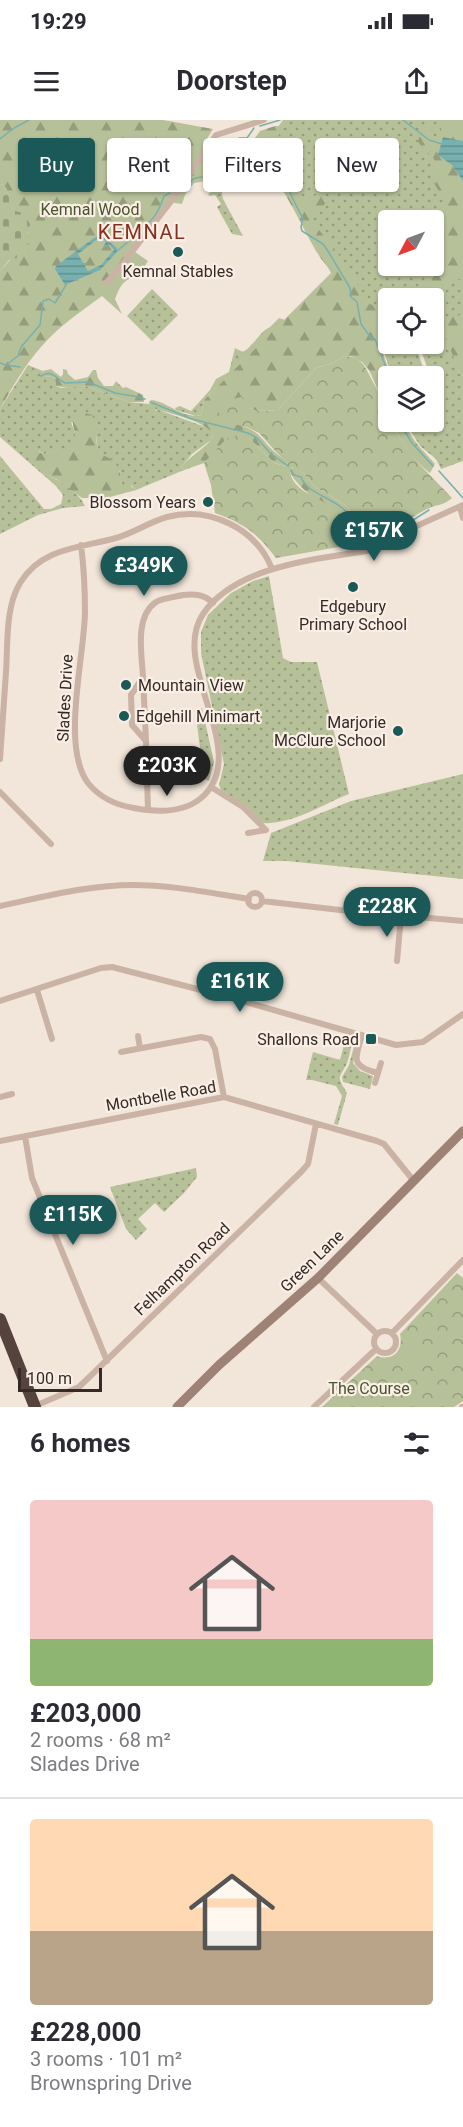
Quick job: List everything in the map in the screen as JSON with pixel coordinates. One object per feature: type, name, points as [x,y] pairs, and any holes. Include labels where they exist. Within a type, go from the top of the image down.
[{"type":"highway","points":[[0,1319],[38,1406]]},
{"type":"highway","points":[[0,1338],[27,1407]]},
{"type":"main road","name":"Green Lane","points":[[177,1407],[219,1365],[318,1278],[413,1180],[461,1137]]},
{"type":"street","points":[[106,283],[169,204],[216,135],[264,120]]},
{"type":"street","points":[[248,832],[266,830],[243,807],[211,787],[216,776],[219,756],[195,650],[198,623],[213,603],[242,580],[272,569],[372,550],[410,529],[461,506],[463,518]]},
{"type":"street","points":[[0,759],[11,604],[23,578],[39,562],[60,551],[118,538],[170,516],[186,515],[224,521],[249,535],[264,550],[272,569]]},
{"type":"street","name":"Slades Drive","points":[[81,545],[85,614],[76,709],[77,760],[85,779],[104,798],[120,805],[148,810],[190,806],[211,787]]},
{"type":"street","points":[[148,810],[142,632],[144,620],[150,607],[162,600],[201,595],[213,603]]},
{"type":"street","points":[[143,677],[131,695],[132,725],[146,741]]},
{"type":"street","points":[[0,792],[51,844]]},
{"type":"street","points":[[0,906],[84,889],[132,885],[159,886],[249,898],[250,895],[256,893],[260,895],[262,901],[463,921]]},
{"type":"street","points":[[397,961],[400,916]]},
{"type":"street","points":[[0,1001],[102,968],[112,968],[217,994],[396,1045],[415,1044],[431,1037],[463,1014]]},
{"type":"street","points":[[37,990],[52,1039]]},
{"type":"street","points":[[362,1035],[355,1058],[356,1063],[362,1069],[378,1073]]},
{"type":"street","points":[[138,1036],[140,1048]]},
{"type":"street","points":[[122,1052],[201,1037],[210,1039],[215,1049],[224,1097]]},
{"type":"street","points":[[375,1083],[381,1063]]},
{"type":"street","points":[[0,1097],[12,1094]]},
{"type":"street","name":"Montbelle Road","points":[[0,1141],[224,1097],[384,1144],[413,1180]]},
{"type":"street","name":"Felhampton Road","points":[[38,1406],[78,1387],[301,1172],[308,1164],[316,1124]]},
{"type":"street","points":[[25,1136],[32,1178],[107,1361]]},
{"type":"street","points":[[392,1333],[463,1260]]},
{"type":"street","points":[[318,1278],[376,1334]]},
{"type":"street","points":[[376,1334],[385,1330],[392,1333],[396,1340],[392,1350],[385,1353],[376,1349]]},
{"type":"street","points":[[376,1334],[374,1341],[376,1349]]},
{"type":"street","points":[[315,1407],[376,1349]]},
{"type":"green space","name":"Kemnal Wood","points":[[0,120],[163,120],[213,129],[208,138],[203,138],[203,182],[194,183],[191,187],[191,138],[107,138],[107,192],[187,192],[182,204],[168,202],[135,252],[148,261],[140,273],[136,272],[134,277],[127,280],[118,291],[115,299],[122,314],[102,296],[70,320],[35,354],[0,409],[0,271],[17,252],[24,252],[29,232],[13,212],[6,188],[0,184]]},
{"type":"green space","points":[[283,120],[463,120],[463,323],[455,359],[460,374],[463,376],[463,461],[441,469],[436,459],[420,446],[411,432],[444,432],[444,366],[427,366],[422,354],[444,354],[444,288],[378,288],[380,354],[373,357],[357,291],[289,192],[303,192],[303,138],[273,138],[273,134]]},
{"type":"green space","points":[[445,120],[463,120],[463,278],[447,281],[442,285],[443,288],[428,288],[424,276],[444,276],[444,210],[446,204],[445,197],[436,188],[433,180],[431,166],[436,162],[417,139],[421,133],[418,126],[425,125],[432,128],[432,136],[437,137]]},
{"type":"green space","points":[[275,126],[281,126],[282,129],[277,138],[255,138],[260,131]]},
{"type":"green space","points":[[370,134],[377,138],[361,138]]},
{"type":"green space","points":[[0,184],[6,187],[13,211],[25,216],[30,224],[28,238],[30,243],[24,252],[17,252],[17,258],[9,260],[0,271]]},
{"type":"green space","points":[[222,192],[223,199],[243,236],[232,234],[217,207],[221,204],[215,195],[208,194]]},
{"type":"green space","points":[[283,192],[298,192],[300,198],[307,199],[323,192],[328,198],[326,203],[313,214],[312,221],[353,273],[361,292],[370,304],[378,308],[378,354],[383,354],[387,366],[378,366],[378,390],[369,370],[362,362],[351,356],[344,356],[333,363],[316,368],[278,410],[256,411],[250,408],[237,424],[256,433],[288,463],[285,466],[274,463],[249,438],[215,453],[204,463],[184,470],[181,467],[214,435],[210,430],[195,422],[152,408],[149,404],[151,400],[188,415],[201,415],[204,400],[331,273]]},
{"type":"green space","points":[[152,289],[178,315],[152,341],[127,316]]},
{"type":"green space","points":[[463,314],[463,376],[460,374],[444,333],[444,319]]},
{"type":"green space","points":[[279,318],[285,320],[204,400],[201,415],[196,416],[176,410],[175,408],[180,406],[191,411],[210,390],[216,379],[229,372],[235,348],[243,352]]},
{"type":"green space","points":[[385,354],[418,354],[423,366],[389,366]]},
{"type":"green space","points":[[344,356],[356,358],[363,364],[378,391],[378,432],[397,432],[410,453],[452,498],[420,513],[374,542],[368,536],[369,529],[366,523],[360,521],[345,505],[314,486],[303,473],[293,467],[290,470],[295,483],[306,493],[335,509],[353,528],[350,545],[276,558],[250,530],[215,513],[211,485],[204,463],[226,439],[238,435],[249,438],[274,463],[285,466],[288,463],[259,433],[247,427],[224,422],[219,415],[219,406],[241,397],[249,401],[250,408],[256,411],[278,410],[316,368],[333,363]]},
{"type":"green space","points":[[28,365],[43,371],[46,377],[52,376],[56,386],[61,388],[76,387],[81,391],[82,387],[86,386],[128,402],[149,404],[158,412],[156,409],[211,429],[214,435],[211,440],[192,454],[181,467],[184,470],[136,490],[131,485],[122,486],[120,472],[110,458],[103,456],[98,450],[96,436],[71,422],[77,439],[75,447],[44,454],[39,451],[44,474],[68,487],[85,506],[63,508],[38,515],[0,534],[0,456],[44,509],[51,509],[61,504],[63,495],[56,486],[0,437],[0,409]]},
{"type":"green space","points":[[51,369],[61,377],[63,369],[67,370],[75,380],[88,377],[93,370],[96,370],[104,386],[113,386],[116,381],[123,388],[126,387],[143,395],[144,402],[128,402],[86,386],[82,387],[81,391],[76,387],[56,386],[55,379],[52,376],[46,377],[43,371]]},
{"type":"green space","points":[[81,412],[92,415],[98,448],[102,455],[111,459],[118,468],[122,485],[132,482],[131,486],[136,490],[95,501],[94,498],[82,498],[56,479],[44,474],[29,461],[29,454],[34,450],[44,454],[75,446],[73,419],[74,414]]},
{"type":"green space","points":[[397,432],[409,432],[435,464],[430,473],[418,462]]},
{"type":"green space","points":[[294,467],[303,473],[314,486],[345,505],[360,521],[366,523],[369,529],[368,536],[361,537],[298,484],[290,470]]},
{"type":"green space","points":[[269,576],[283,658],[291,662],[317,662],[349,794],[295,818],[261,823],[246,806],[221,790],[219,785],[224,764],[201,653],[201,632],[208,615],[231,593],[253,581]]},
{"type":"green space","points":[[202,708],[214,762],[209,781],[204,779],[195,709]]},
{"type":"green space","points":[[463,774],[463,879],[287,861],[263,861],[271,833],[351,801]]},
{"type":"green space","points":[[346,1037],[353,1038],[348,1060],[340,1078],[347,1093],[338,1125],[334,1124],[342,1096],[336,1086],[306,1080],[313,1052],[340,1060]]},
{"type":"green space","points":[[356,1039],[358,1040],[353,1063],[360,1071],[373,1076],[370,1089],[343,1082],[342,1077],[349,1065]]},
{"type":"green space","points":[[196,1168],[197,1177],[164,1212],[155,1203],[138,1219],[147,1229],[136,1240],[126,1229],[110,1187]]},
{"type":"green space","name":"The Course","points":[[457,1273],[463,1278],[463,1401],[454,1407],[322,1407],[377,1356],[388,1357],[396,1353],[399,1350],[400,1334]]},
{"type":"green space","points":[[412,1345],[431,1357],[415,1379],[398,1365]]},
{"type":"water","points":[[443,137],[463,141],[463,181],[452,165],[438,155]]},
{"type":"water","points":[[101,235],[117,248],[117,252],[100,270],[65,285],[55,269],[56,266]],"holes":[[[99,238],[106,241],[103,248],[109,244],[114,250],[101,265],[88,271],[85,266],[87,263],[83,263],[78,254]]]},
{"type":"waterway","points":[[0,139],[29,120]]},
{"type":"waterway","points":[[260,126],[280,120]]},
{"type":"waterway","points":[[403,120],[429,140],[442,144]]},
{"type":"waterway","points":[[247,138],[254,128]]},
{"type":"waterway","points":[[191,182],[203,177]]},
{"type":"waterway","points":[[290,192],[303,218],[302,231],[323,244],[328,251],[350,288],[351,297],[357,302],[361,324],[371,338],[375,339],[386,366]]},
{"type":"waterway","points":[[117,251],[136,235],[138,228],[152,219],[164,196],[170,193]]},
{"type":"waterway","points":[[0,363],[6,365],[18,356],[21,347],[40,325],[43,301],[49,299],[55,303],[66,285]]},
{"type":"waterway","points":[[6,365],[20,367]]},
{"type":"waterway","points":[[41,376],[48,373],[65,383],[88,382],[115,393],[145,399]]},
{"type":"waterway","points":[[150,402],[192,419],[248,433],[257,438],[270,453],[288,466]]},
{"type":"waterway","points":[[405,432],[433,466]]},
{"type":"waterway","points":[[291,470],[294,475],[301,477],[313,491],[345,511],[371,541],[402,527],[429,510]]},
{"type":"waterway","points":[[439,471],[463,498]]},
{"type":"place","name":"Kemnal Stables","points":[[178,252]]},
{"type":"place","name":"Blossom Years","points":[[208,502]]},
{"type":"place","name":"Edgebury Primary School","points":[[353,587]]},
{"type":"place","name":"Mountain View","points":[[126,685]]},
{"type":"place","name":"Edgehill Minimart","points":[[124,716]]},
{"type":"place","name":"Marjorie McClure School","points":[[398,731]]},
{"type":"place","name":"Shallons Road","points":[[371,1039]]},
{"type":"district","name":"KEMNAL","points":[[142,232]]}]
